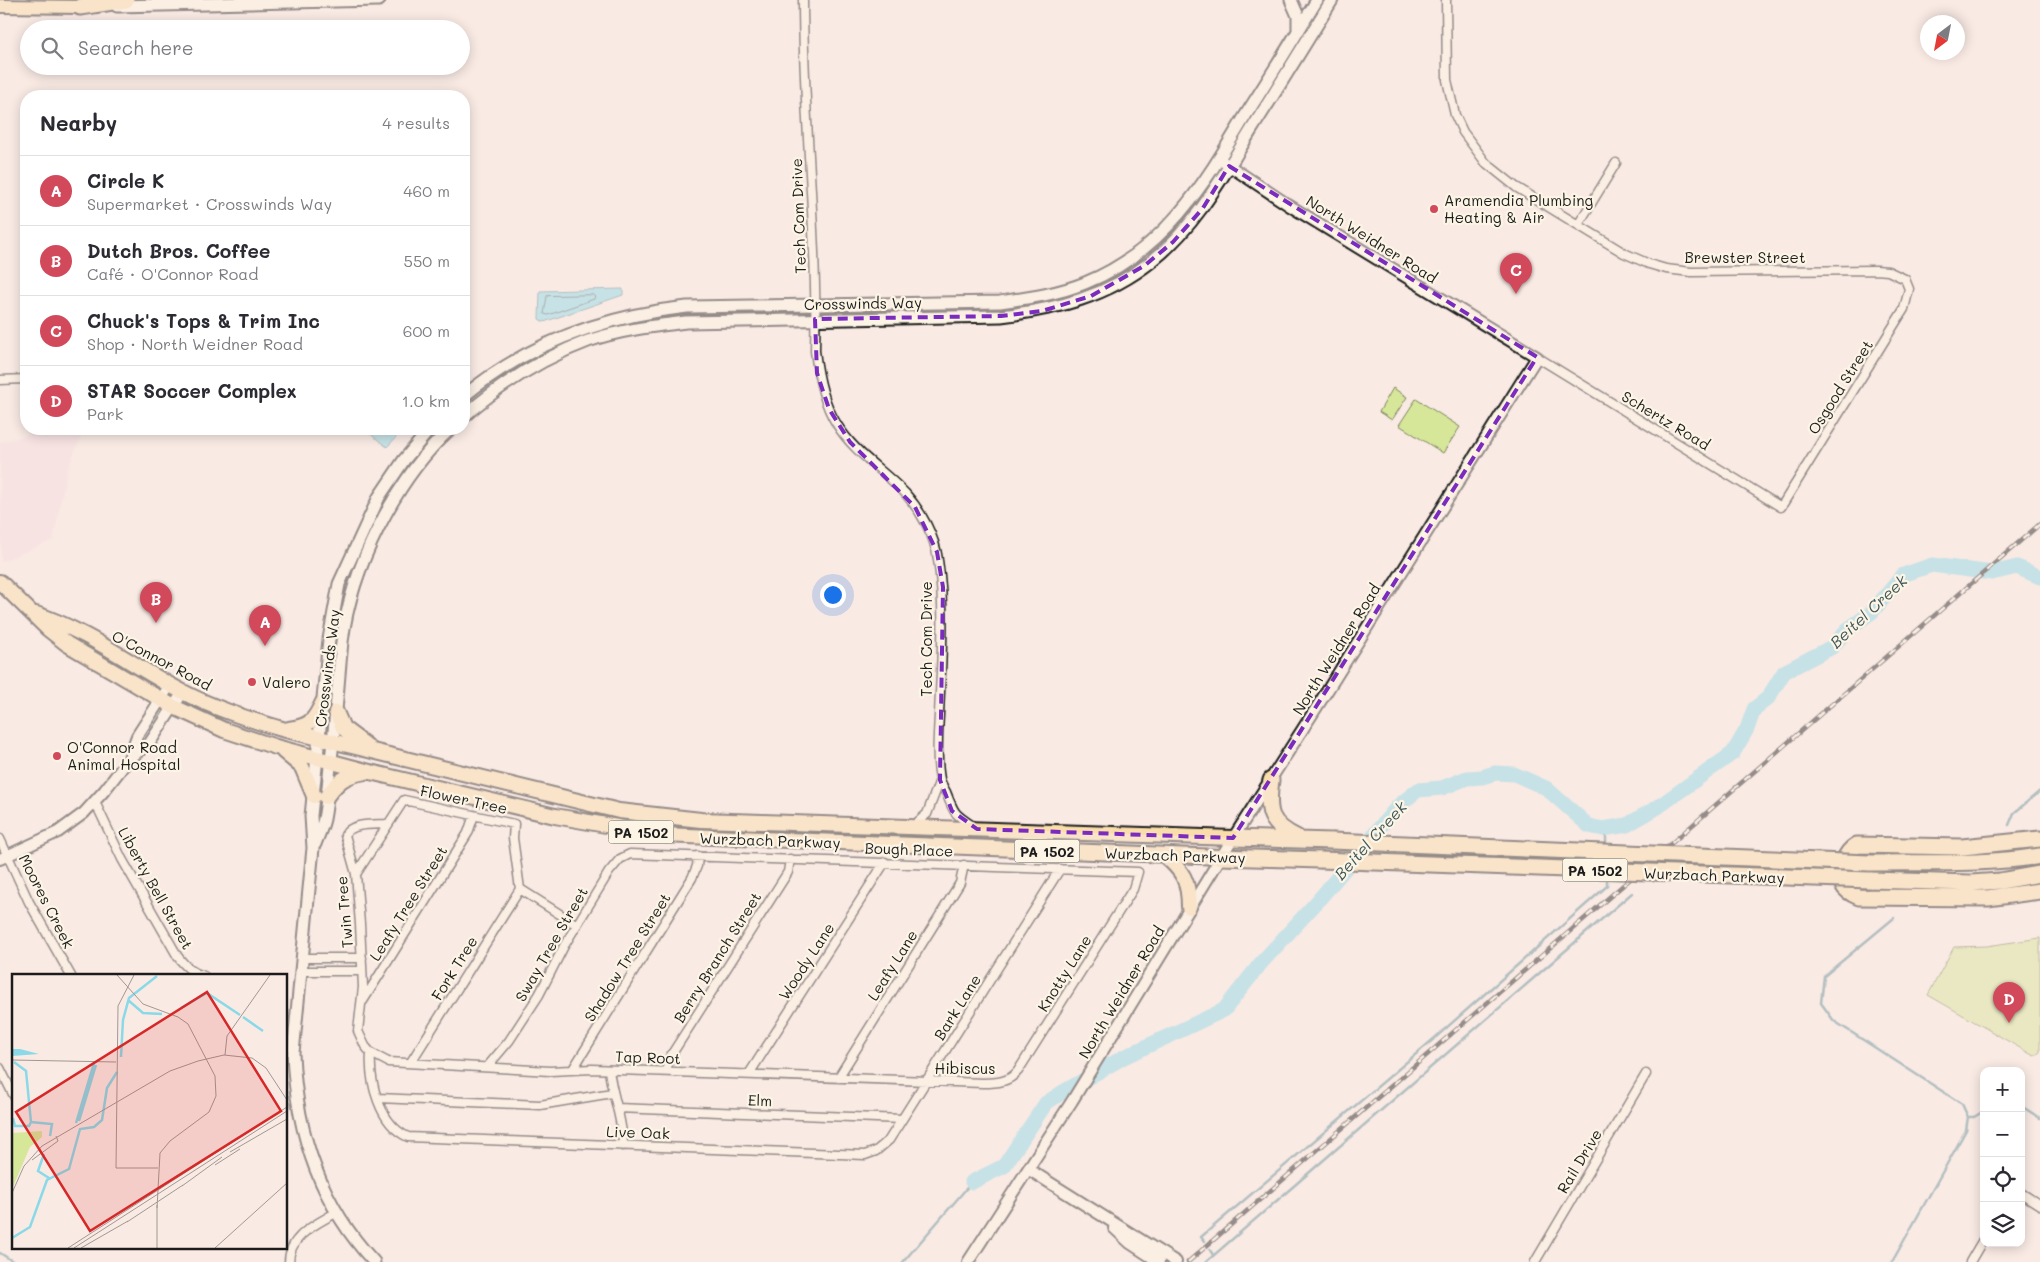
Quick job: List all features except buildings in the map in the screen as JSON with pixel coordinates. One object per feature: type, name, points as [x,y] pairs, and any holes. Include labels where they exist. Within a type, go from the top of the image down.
[{"type":"highway","points":[[80,7],[126,0]]},
{"type":"highway","name":"O'Connor Road","points":[[0,582],[67,644],[174,707],[224,730],[276,747],[324,759]]},
{"type":"highway","name":"O'Connor Road","points":[[33,612],[75,631],[183,692],[237,715],[319,738]]},
{"type":"highway","points":[[282,729],[299,728],[309,724],[323,702]]},
{"type":"highway","points":[[336,712],[343,728],[355,739],[376,751]]},
{"type":"highway","name":"Wurzbach Parkway","points":[[319,738],[591,805],[643,815],[700,820],[1332,841],[1869,862],[1959,863],[2040,856]]},
{"type":"highway","points":[[276,747],[302,767],[320,796],[350,774],[366,771]]},
{"type":"highway","name":"Wurzbach Parkway","points":[[324,759],[366,771],[555,816],[662,835],[1870,880],[2000,881],[2040,874]]},
{"type":"highway","points":[[1271,780],[1269,798],[1272,817],[1281,830],[1302,840]]},
{"type":"highway","points":[[2040,839],[1962,847],[1857,845],[1847,853],[1842,869],[1843,884],[1852,894],[1859,897],[1988,898],[2040,891]]},
{"type":"highway","points":[[1164,855],[1179,868],[1185,878],[1189,894],[1189,907]]},
{"type":"main road","points":[[0,6],[80,7],[379,0]]},
{"type":"main road","points":[[1291,0],[1298,16],[1298,31]]},
{"type":"main road","points":[[1219,159],[1317,0]]},
{"type":"main road","points":[[1229,166],[1332,0]]},
{"type":"main road","name":"Crosswinds Way","points":[[470,392],[540,346],[584,328],[613,319],[659,309],[1000,302],[1039,297],[1085,283],[1128,260],[1163,232],[1194,197],[1219,159]]},
{"type":"main road","name":"Crosswinds Way","points":[[470,411],[492,393],[526,371],[568,350],[606,336],[635,329],[686,322],[1001,316],[1042,311],[1091,296],[1113,286],[1144,266],[1173,242],[1203,208],[1229,166]]},
{"type":"main road","points":[[1085,283],[1091,296]]},
{"type":"main road","name":"Crosswinds Way","points":[[319,738],[328,639],[339,584],[379,497],[404,460],[425,435]]},
{"type":"main road","name":"Crosswinds Way","points":[[324,759],[333,741],[346,617],[353,590],[383,521],[419,464],[445,435]]},
{"type":"main road","points":[[371,514],[383,521]]},
{"type":"main road","points":[[319,738],[324,759],[320,796],[324,820],[313,848],[293,1053],[294,1086],[298,1112],[313,1165],[323,1188],[363,1250],[374,1262]]},
{"type":"street","name":"Tech Com Drive","points":[[803,0],[804,75],[812,190],[815,305],[814,351],[817,373],[833,417],[850,442],[866,460],[905,493],[916,507],[937,552],[943,588],[938,751],[940,780],[952,811],[959,818],[977,829]]},
{"type":"street","name":"Brewster Street","points":[[1446,0],[1447,80],[1455,115],[1463,132],[1486,163],[1516,187],[1624,253],[1649,264],[1676,271],[1876,270],[1888,271],[1905,279]]},
{"type":"street","name":"North Weidner Road","points":[[968,1262],[1072,1101],[1189,907],[1271,780],[1536,357],[1290,206],[1219,159]]},
{"type":"street","points":[[1578,225],[1616,163]]},
{"type":"street","name":"Osgood Street","points":[[1781,507],[1904,309],[1909,288],[1905,279]]},
{"type":"street","name":"Schertz Road","points":[[1536,357],[1781,507]]},
{"type":"street","points":[[0,380],[20,380]]},
{"type":"street","points":[[129,759],[137,736],[170,685]]},
{"type":"street","points":[[4,857],[65,828],[84,813],[129,759],[149,744],[183,692]]},
{"type":"street","name":"Tech Com Drive","points":[[913,826],[927,814],[940,780]]},
{"type":"street","name":"Flower Tree","points":[[388,824],[403,801],[514,824],[513,838],[520,889]]},
{"type":"street","name":"Liberty Bell Street","points":[[95,802],[122,859],[178,957],[186,967],[196,974]]},
{"type":"street","name":"Leafy Tree Street","points":[[361,1005],[468,832],[474,815]]},
{"type":"street","points":[[356,874],[388,824]]},
{"type":"street","name":"Twin Tree","points":[[371,1053],[365,1046],[358,1031],[363,987],[362,958],[356,874],[345,840],[346,832],[356,827],[388,824]]},
{"type":"street","name":"Moores Creek","points":[[0,839],[4,857],[70,974]]},
{"type":"street","name":"Sway Tree Street","points":[[487,1067],[509,1041],[539,995],[577,925],[609,872],[620,858],[630,854],[649,854]]},
{"type":"street","name":"Bough Place","points":[[649,854],[1138,872]]},
{"type":"street","name":"Shadow Tree Street","points":[[573,1070],[692,878],[697,866],[698,856]]},
{"type":"street","name":"Berry Branch Street","points":[[666,1071],[670,1056],[788,872],[790,859]]},
{"type":"street","name":"Woody Lane","points":[[749,1074],[885,862]]},
{"type":"street","name":"Leafy Lane","points":[[838,1078],[960,883],[964,865]]},
{"type":"street","name":"Bark Lane","points":[[870,1153],[889,1140],[1060,868]]},
{"type":"street","name":"Knotty Lane","points":[[1003,1082],[1018,1071],[1133,889],[1138,872]]},
{"type":"street","points":[[520,889],[577,925]]},
{"type":"street","name":"Fork Tree","points":[[411,1062],[520,889]]},
{"type":"street","points":[[302,958],[362,958]]},
{"type":"street","points":[[301,971],[362,972]]},
{"type":"street","points":[[371,1053],[370,1069],[378,1098],[540,1105],[612,1093]]},
{"type":"street","name":"Tap Root","points":[[371,1053],[388,1062],[550,1071],[666,1071],[926,1081]]},
{"type":"street","points":[[0,1068],[12,1092]]},
{"type":"street","points":[[609,1070],[612,1093],[620,1118],[623,1146]]},
{"type":"street","name":"Rail Drive","points":[[1535,1262],[1646,1074]]},
{"type":"street","name":"Hibiscus","points":[[926,1081],[1003,1082]]},
{"type":"street","name":"Live Oak","points":[[378,1098],[388,1119],[404,1135],[418,1137],[865,1155],[870,1153]]},
{"type":"street","name":"Elm","points":[[617,1108],[902,1119]]},
{"type":"street","points":[[1028,1168],[1107,1220],[1137,1236],[1176,1262]]},
{"type":"street","points":[[2025,1195],[2040,1204]]},
{"type":"street","points":[[289,1262],[289,1254],[302,1234],[337,1212]]},
{"type":"street","points":[[1107,1220],[1130,1243],[1159,1262]]},
{"type":"street","points":[[1970,1262],[1980,1245]]},
{"type":"highlighted area","points":[[1229,166],[1537,357],[1233,838],[977,829],[952,811],[940,780],[943,587],[937,552],[915,507],[850,442],[829,409],[817,373],[815,319],[1001,316],[1042,311],[1091,296],[1144,266],[1173,242],[1203,208]]},
{"type":"shaded area","points":[[28,435],[82,435],[67,471],[53,540],[1,562],[0,442]]},
{"type":"green space","points":[[1393,388],[1407,397],[1392,420],[1379,412]]},
{"type":"green space","points":[[1416,399],[1460,427],[1443,453],[1399,425]]},
{"type":"green space","points":[[2040,938],[2040,1052],[2034,1056],[1928,995],[1954,947],[1987,946]]},
{"type":"water","points":[[623,289],[623,295],[544,322],[539,319],[540,291]]},
{"type":"water","points":[[372,435],[398,435],[387,447]]},
{"type":"waterway","name":"Beitel Creek","points":[[972,1182],[1004,1166],[1046,1103],[1124,1057],[1224,1010],[1261,963],[1316,903],[1398,806],[1418,790],[1442,788],[1467,778],[1482,777],[1495,773],[1514,774],[1546,788],[1589,826],[1603,829],[1627,825],[1658,807],[1733,753],[1747,729],[1754,709],[1768,698],[1784,672],[1832,647],[1848,629],[1872,612],[1903,575],[1932,565],[1992,573],[2017,567],[2040,577]]},
{"type":"waterway","points":[[2009,825],[2014,813],[2040,791]]},
{"type":"waterway","points":[[1606,828],[1606,848]]},
{"type":"waterway","points":[[1204,1241],[1201,1237],[1436,1037],[1607,886],[1607,876]]},
{"type":"waterway","points":[[1206,1262],[1632,893]]},
{"type":"waterway","points":[[1892,1262],[1966,1130],[1968,1117],[1962,1104],[1834,1021],[1821,1003],[1824,976],[1894,918]]},
{"type":"waterway","points":[[2025,1109],[2040,1118]]},
{"type":"waterway","points":[[1968,1117],[1974,1117],[1982,1112]]},
{"type":"waterway","name":"Beitel Creek","points":[[903,1262],[972,1182]]},
{"type":"waterway","points":[[1210,1250],[1213,1255]]},
{"type":"waterway","points":[[0,1253],[14,1262]]},
{"type":"railway","points":[[1188,1262],[2040,524]]},
{"type":"place","name":"Aramendia Plumbing Heating & Air","points":[[1434,209]]},
{"type":"place","name":"Chuck's Tops & Trim Inc","points":[[1516,294]]},
{"type":"place","name":"Dutch Bros. Coffee","points":[[156,623]]},
{"type":"place","name":"Circle K","points":[[265,646]]},
{"type":"place","name":"Valero","points":[[252,682]]},
{"type":"place","name":"O'Connor Road Animal Hospital","points":[[57,756]]},
{"type":"place","name":"STAR Soccer Complex","points":[[2009,1023]]}]
